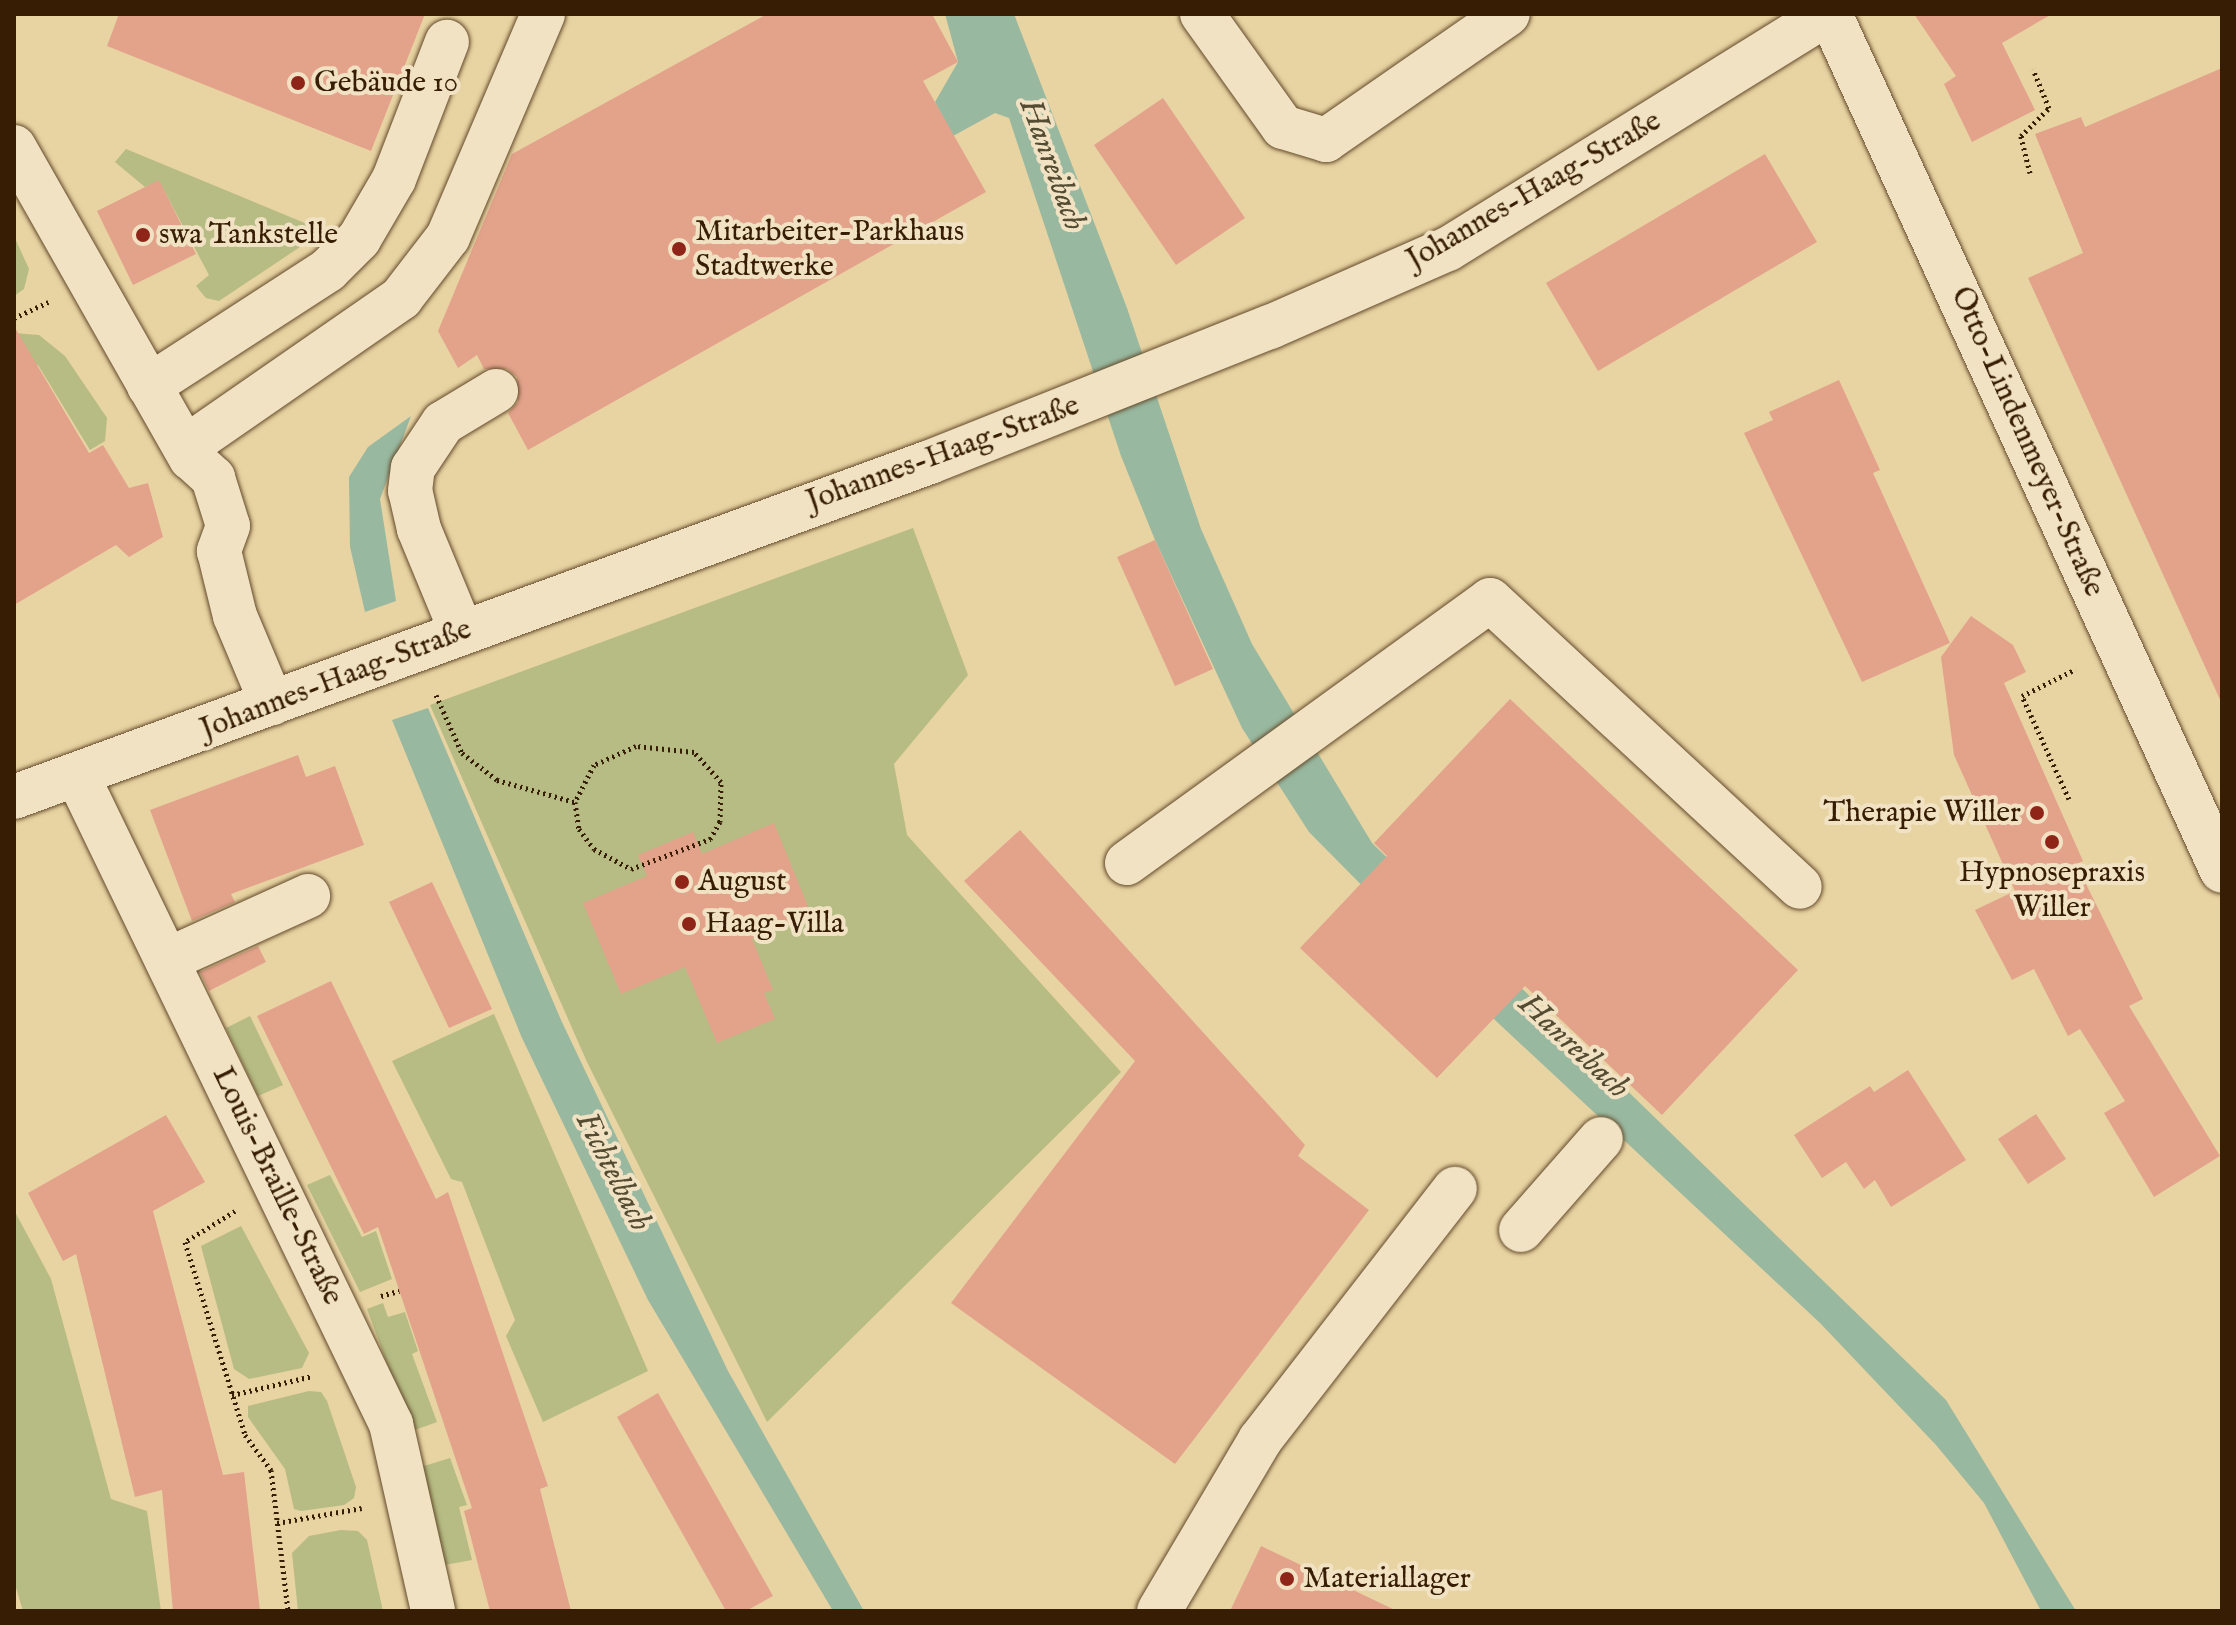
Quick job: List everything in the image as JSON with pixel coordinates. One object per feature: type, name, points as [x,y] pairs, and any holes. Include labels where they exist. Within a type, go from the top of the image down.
[{"type":"street","points":[[188,452],[401,298],[448,237],[543,14]]},
{"type":"street","points":[[1202,14],[1283,127],[1326,140],[1508,14]]},
{"type":"street","name":"Johannes-Haag-Straße","points":[[14,797],[78,777],[930,462],[1448,249],[1828,14]]},
{"type":"street","name":"Otto-Lindenmeyer-Straße","points":[[1828,14],[2222,871]]},
{"type":"street","points":[[149,386],[328,270],[359,239],[394,179],[447,42]]},
{"type":"street","points":[[14,147],[188,452],[186,490],[192,515],[219,551],[235,616],[272,704]]},
{"type":"street","points":[[462,633],[419,529],[410,491],[413,468],[443,423],[496,391]]},
{"type":"street","points":[[1127,863],[1253,767],[1490,600],[1800,887]]},
{"type":"street","name":"Louis-Braille-Straße","points":[[78,777],[391,1424],[433,1611]]},
{"type":"street","points":[[167,960],[308,896]]},
{"type":"street","points":[[1521,1230],[1601,1139]]},
{"type":"street","points":[[1159,1611],[1260,1440],[1455,1189]]},
{"type":"path","points":[[2030,173],[2021,136],[2049,108],[2033,69]]},
{"type":"path","points":[[2069,799],[2022,696],[2120,648]]},
{"type":"path","points":[[420,649],[462,753],[497,780],[575,802]]},
{"type":"path","points":[[663,745],[709,763],[721,782],[722,802],[710,839],[640,869],[594,849],[579,829],[575,802],[594,765],[611,753],[663,745]]},
{"type":"path","points":[[277,1186],[185,1242],[245,1435],[271,1470],[288,1611]]},
{"type":"path","points":[[380,1296],[399,1291]]},
{"type":"path","points":[[232,1395],[363,1365]]},
{"type":"path","points":[[277,1523],[408,1500]]},
{"type":"shaded area","points":[[126,149],[324,231],[219,301],[206,298],[196,286],[209,275],[159,181],[145,187],[115,162]]},
{"type":"shaded area","points":[[14,236],[29,269],[24,289],[14,296]]},
{"type":"shaded area","points":[[14,333],[39,335],[65,356],[107,418],[105,441],[90,450],[38,365],[14,379]]},
{"type":"shaded area","points":[[913,528],[968,675],[894,764],[907,835],[1121,1072],[767,1422],[587,1062],[430,705]]},
{"type":"shaded area","points":[[494,1014],[648,1371],[543,1422],[506,1336],[515,1320],[462,1182],[451,1179],[392,1061]]},
{"type":"shaded area","points":[[250,1016],[283,1085],[258,1096],[226,1028]]},
{"type":"shaded area","points":[[330,1175],[362,1237],[376,1231],[392,1279],[360,1292],[307,1185]]},
{"type":"shaded area","points":[[14,1210],[51,1279],[111,1499],[147,1511],[161,1611],[23,1611],[14,1581]]},
{"type":"shaded area","points":[[241,1226],[309,1353],[302,1368],[249,1379],[234,1369],[201,1246]]},
{"type":"shaded area","points":[[383,1303],[388,1317],[405,1312],[418,1351],[412,1354],[437,1422],[412,1431],[367,1309]]},
{"type":"shaded area","points":[[309,1391],[321,1392],[327,1401],[356,1487],[354,1498],[344,1505],[301,1511],[294,1509],[285,1469],[248,1417],[248,1406]]},
{"type":"shaded area","points":[[450,1458],[467,1505],[459,1507],[472,1560],[439,1566],[421,1467]]},
{"type":"shaded area","points":[[341,1530],[358,1531],[367,1540],[383,1611],[298,1611],[292,1553],[309,1536]]},
{"type":"water","name":"Hanreibach","points":[[945,14],[1014,14],[1127,308],[1201,529],[1252,644],[1372,843],[1946,1400],[2076,1611],[2041,1611],[1984,1503],[1936,1445],[1820,1323],[1496,1021],[1309,832],[1242,728],[1155,540],[1121,456],[1009,118],[995,113],[953,136],[935,102],[958,62]]},
{"type":"water","points":[[411,416],[380,499],[396,601],[365,612],[350,547],[349,477],[368,447]]},
{"type":"water","name":"Fichtelbach","points":[[428,708],[561,1020],[728,1371],[864,1611],[833,1611],[648,1300],[522,1038],[392,720]]},
{"type":"building","name":"Gebäude 10","points":[[119,14],[425,14],[371,151],[107,46]]},
{"type":"building","name":"Mitarbeiter-Parkhaus Stadtwerke","points":[[767,14],[932,14],[958,62],[923,81],[986,192],[528,450],[508,413],[518,402],[517,377],[507,369],[484,369],[477,355],[458,368],[438,331],[512,154]]},
{"type":"building","points":[[1914,14],[2052,14],[2002,43],[2035,110],[1972,142],[1944,84],[1956,76]]},
{"type":"building","points":[[2222,68],[2222,704],[2028,278],[2083,253],[2035,134],[2081,117],[2085,127]]},
{"type":"building","points":[[1163,98],[1245,218],[1176,265],[1094,145]]},
{"type":"building","points":[[1765,154],[1817,242],[1598,371],[1546,283]]},
{"type":"building","points":[[159,180],[196,254],[133,285],[97,211]]},
{"type":"building","points":[[14,326],[89,453],[103,445],[129,488],[148,483],[163,537],[129,557],[116,545],[14,605]]},
{"type":"building","points":[[1839,380],[1880,470],[1873,473],[1950,643],[1862,682],[1744,433],[1773,420],[1769,412]]},
{"type":"building","points":[[1155,540],[1213,669],[1175,686],[1117,557]]},
{"type":"building","points":[[1971,616],[2013,645],[2026,672],[2004,683],[2083,861],[2076,864],[2143,999],[2129,1006],[2220,1156],[2154,1197],[2104,1113],[2125,1101],[2080,1029],[2068,1036],[2034,969],[2012,980],[1975,910],[2015,891],[1954,755],[1941,657]]},
{"type":"building","points":[[1510,699],[1798,970],[1662,1115],[1525,986],[1437,1078],[1300,948],[1387,856],[1374,843]]},
{"type":"building","points":[[298,755],[306,777],[335,766],[364,845],[231,894],[235,902],[192,921],[150,810]]},
{"type":"building","name":"Haag-Villa","points":[[774,823],[811,914],[752,939],[773,990],[764,993],[775,1019],[717,1043],[685,967],[621,994],[583,903],[647,876],[638,855],[693,832],[702,854]]},
{"type":"building","points":[[1020,830],[1305,1145],[1298,1156],[1369,1210],[1175,1464],[951,1303],[1135,1061],[964,881]]},
{"type":"building","points":[[432,882],[492,1009],[449,1028],[389,902]]},
{"type":"building","points":[[258,946],[266,962],[209,991],[200,972]]},
{"type":"building","points":[[331,981],[436,1199],[448,1192],[548,1486],[540,1489],[571,1611],[490,1611],[464,1511],[472,1508],[378,1227],[364,1234],[257,1016]]},
{"type":"building","points":[[1908,1070],[1966,1160],[1891,1207],[1875,1180],[1864,1189],[1846,1162],[1822,1178],[1794,1135],[1870,1086],[1874,1092]]},
{"type":"building","points":[[2036,1114],[2066,1159],[2028,1184],[1998,1139]]},
{"type":"building","points":[[166,1115],[205,1182],[153,1211],[223,1475],[244,1472],[260,1611],[173,1611],[162,1490],[135,1497],[76,1254],[63,1261],[28,1193]]},
{"type":"building","points":[[658,1393],[773,1596],[746,1611],[726,1611],[617,1417]]},
{"type":"building","name":"Materiallager","points":[[1261,1546],[1397,1611],[1230,1611]]},
{"type":"place","name":"Gebäude 10","points":[[298,83]]},
{"type":"place","name":"swa Tankstelle","points":[[143,235]]},
{"type":"place","name":"Mitarbeiter-Parkhaus Stadtwerke","points":[[679,249]]},
{"type":"place","name":"Therapie Willer","points":[[2037,813]]},
{"type":"place","name":"Hypnosepraxis Willer","points":[[2052,842]]},
{"type":"place","name":"August","points":[[682,882]]},
{"type":"place","name":"Haag-Villa","points":[[689,924]]},
{"type":"place","name":"Materiallager","points":[[1287,1579]]}]
